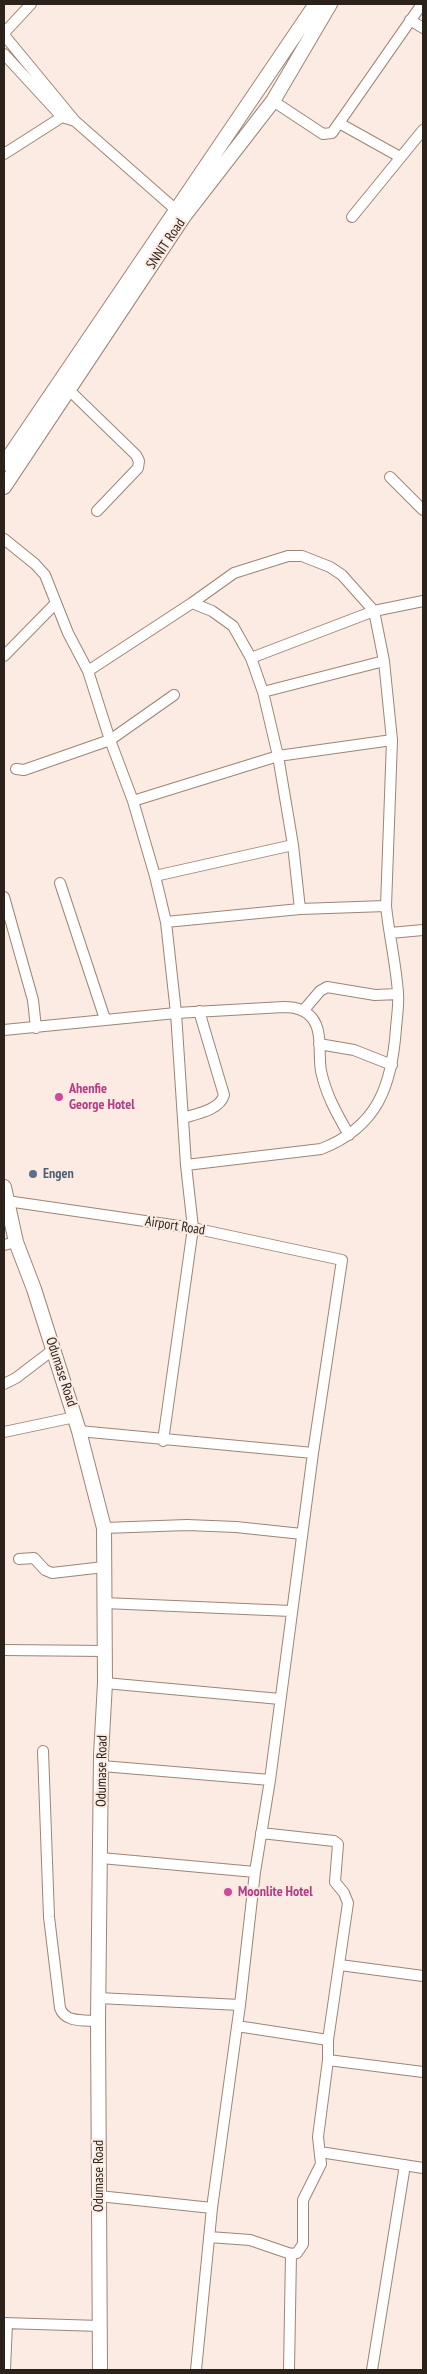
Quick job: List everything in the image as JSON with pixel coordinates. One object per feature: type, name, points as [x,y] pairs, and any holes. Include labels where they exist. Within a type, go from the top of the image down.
[{"type":"main road","name":"SNNIT Road","points":[[4,464],[88,350],[175,209],[315,12],[330,4]]},
{"type":"main road","name":"SNNIT Road","points":[[100,331],[184,216],[273,102],[315,12]]},
{"type":"main road","name":"SNNIT Road","points":[[4,487],[69,390],[88,350]]},
{"type":"main road","name":"Odumase Road","points":[[5,1194],[10,1243],[54,1350],[75,1417],[104,1528],[105,1684],[98,1998],[100,2370]]},
{"type":"street","points":[[31,4],[4,34],[65,114]]},
{"type":"street","points":[[273,102],[323,134],[332,133],[422,4]]},
{"type":"street","points":[[410,20],[423,28]]},
{"type":"street","points":[[4,54],[65,114],[76,120],[175,209]]},
{"type":"street","points":[[4,154],[65,114]]},
{"type":"street","points":[[339,123],[400,157]]},
{"type":"street","points":[[352,217],[423,130]]},
{"type":"street","points":[[69,390],[136,455],[139,461],[138,468],[97,511]]},
{"type":"street","points":[[390,477],[423,510]]},
{"type":"street","points":[[4,539],[35,564],[45,575],[68,633],[88,672],[110,740],[133,801],[166,922],[176,1013],[186,1164],[193,1228],[163,1441]]},
{"type":"street","points":[[88,672],[234,573],[288,556],[302,556],[330,567],[342,575],[374,611],[384,661],[392,740],[386,906],[398,994],[394,1054],[388,1082],[375,1108],[359,1128],[340,1142],[321,1149],[186,1164]]},
{"type":"street","points":[[251,658],[374,611],[423,601]]},
{"type":"street","points":[[4,656],[56,603]]},
{"type":"street","points":[[192,603],[225,618],[233,626],[251,658],[263,692],[278,756],[293,845],[300,909]]},
{"type":"street","points":[[263,692],[384,661]]},
{"type":"street","points":[[16,770],[24,770],[110,740],[174,695]]},
{"type":"street","points":[[133,801],[278,756],[392,740]]},
{"type":"street","points":[[155,876],[293,845]]},
{"type":"street","points":[[60,883],[105,1019]]},
{"type":"street","points":[[4,897],[33,1000],[36,1028]]},
{"type":"street","points":[[166,922],[300,909],[386,906]]},
{"type":"street","points":[[390,934],[423,930]]},
{"type":"street","points":[[303,1011],[320,991],[327,986],[375,995],[398,994]]},
{"type":"street","points":[[4,1030],[199,1011],[293,1007],[303,1011],[312,1018],[318,1030],[321,1070],[329,1098],[349,1135]]},
{"type":"street","points":[[183,1118],[204,1112],[219,1103],[224,1095],[199,1011]]},
{"type":"street","points":[[319,1044],[354,1050],[392,1065]]},
{"type":"street","name":"Airport Road","points":[[5,1194],[193,1228],[342,1260],[313,1453]]},
{"type":"street","points":[[4,1384],[16,1378],[54,1350]]},
{"type":"street","points":[[4,1432],[75,1417]]},
{"type":"street","points":[[79,1432],[313,1453],[270,1780],[255,1872],[240,2005],[212,2208],[202,2331],[196,2370]]},
{"type":"street","points":[[104,1528],[187,1525],[236,1527],[302,1534]]},
{"type":"street","points":[[19,1559],[34,1558],[45,1570],[52,1573],[104,1567]]},
{"type":"street","points":[[104,1603],[291,1611]]},
{"type":"street","points":[[4,1650],[105,1651]]},
{"type":"street","points":[[105,1684],[280,1698]]},
{"type":"street","points":[[44,1751],[49,1918],[60,2008],[62,2015],[68,2019],[98,2021]]},
{"type":"street","points":[[102,1766],[270,1780]]},
{"type":"street","points":[[209,2237],[250,2240],[291,2254],[300,2250],[303,2244],[303,2200],[321,2164],[318,2137],[319,2117],[348,1903],[335,1882],[338,1844],[334,1841],[261,1833]]},
{"type":"street","points":[[101,1858],[255,1872]]},
{"type":"street","points":[[340,1965],[423,1976]]},
{"type":"street","points":[[98,1998],[240,2005]]},
{"type":"street","points":[[237,2026],[328,2040]]},
{"type":"street","points":[[328,2060],[423,2072]]},
{"type":"street","points":[[320,2152],[423,2168]]},
{"type":"street","points":[[372,2370],[405,2165]]},
{"type":"street","points":[[99,2196],[212,2208]]},
{"type":"street","points":[[289,2370],[291,2254]]},
{"type":"street","points":[[5,2370],[6,2323],[100,2326]]},
{"type":"place","name":"Ahenfie George Hotel","points":[[59,1097]]},
{"type":"place","name":"Engen","points":[[33,1174]]},
{"type":"place","name":"Moonlite Hotel","points":[[228,1892]]}]
